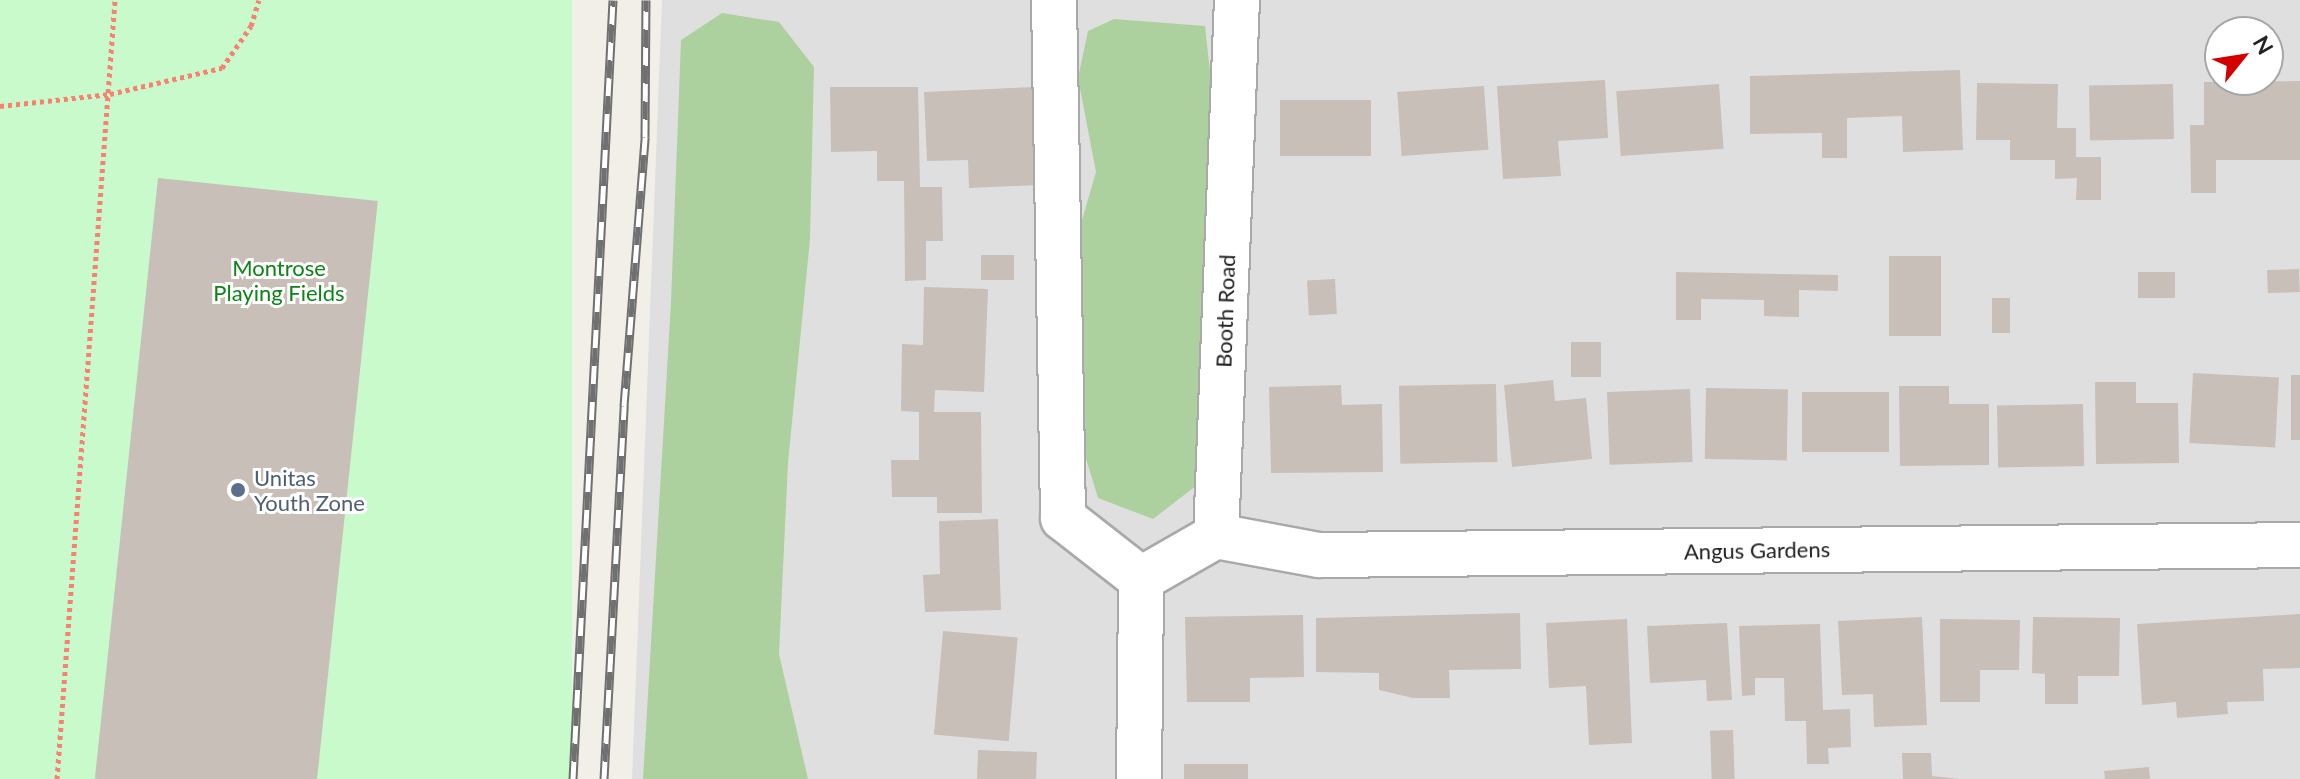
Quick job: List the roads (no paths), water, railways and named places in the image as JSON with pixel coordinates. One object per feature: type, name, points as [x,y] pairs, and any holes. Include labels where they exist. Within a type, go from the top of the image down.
[{"type":"street","points":[[1054,0],[1063,518],[1141,579]]},
{"type":"street","name":"Booth Road","points":[[1216,536],[1237,0]]},
{"type":"street","points":[[1141,579],[1216,536]]},
{"type":"street","name":"Angus Gardens","points":[[1216,536],[1319,555],[2300,545]]},
{"type":"street","points":[[1139,779],[1141,579]]},
{"type":"railway","points":[[573,779],[613,0]]},
{"type":"railway","points":[[604,779],[624,406],[645,137],[646,0]]},
{"type":"place","name":"Unitas Youth Zone","points":[[238,490]]},
{"type":"park label","name":"Montrose Playing Fields","points":[[279,280]]}]
